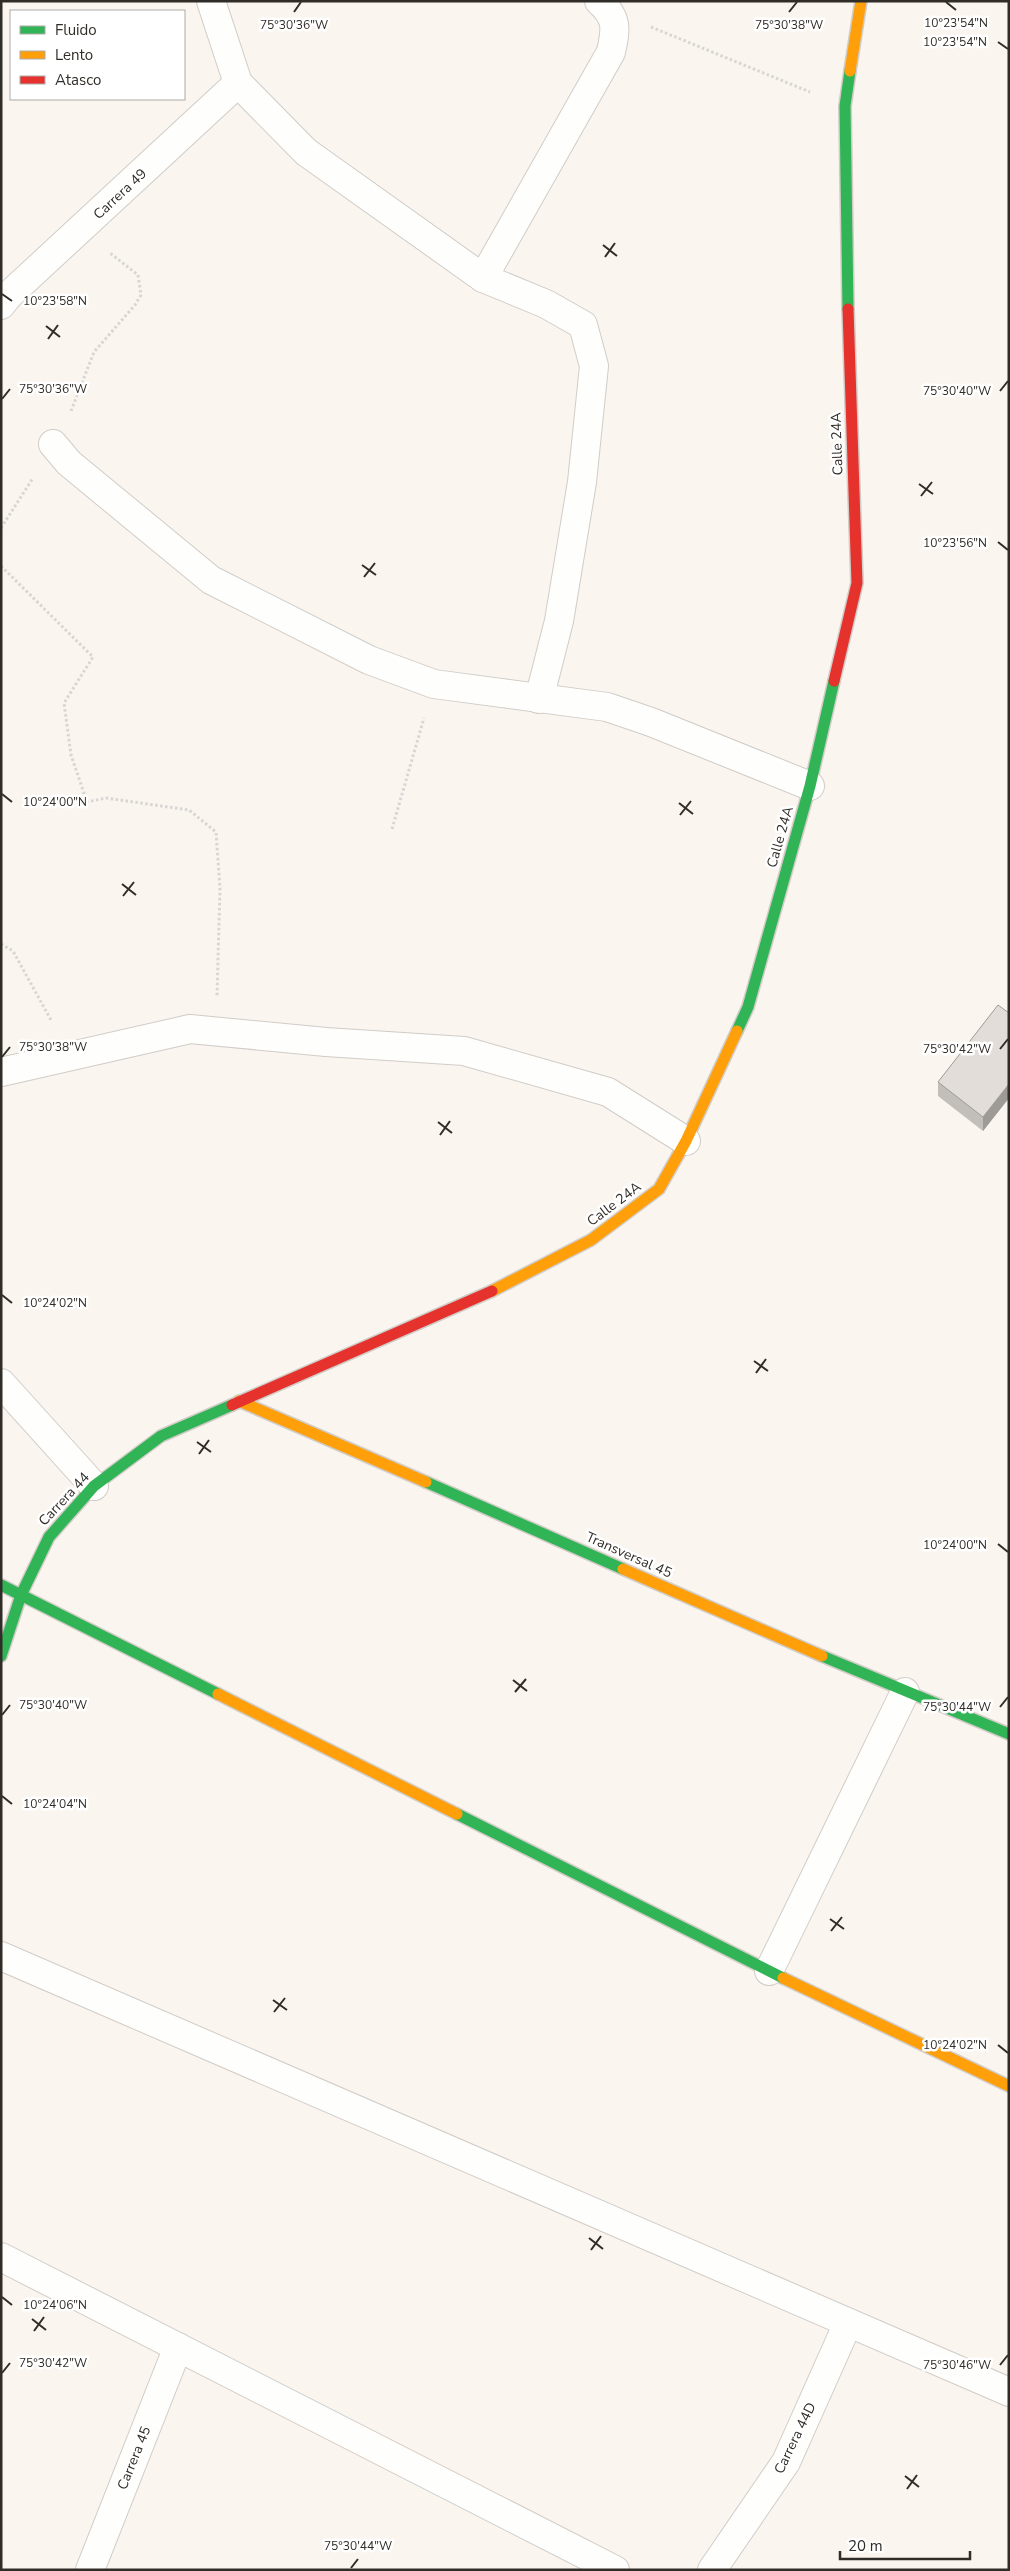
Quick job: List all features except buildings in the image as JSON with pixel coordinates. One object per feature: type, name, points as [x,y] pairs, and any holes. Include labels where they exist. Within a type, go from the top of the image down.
[{"type":"street","points":[[210,1],[238,83],[306,152],[483,278],[546,304],[582,325],[594,366],[582,482],[559,621],[539,699]]},
{"type":"street","name":"Calle 24A","points":[[238,1401],[501,1287],[591,1240],[659,1189],[686,1141],[748,1007],[810,786],[857,583],[849,368],[845,106],[862,1]]},
{"type":"street","points":[[483,278],[611,52],[616,27],[603,5]]},
{"type":"street","name":"Carrera 49","points":[[1,305],[9,295],[238,83]]},
{"type":"street","points":[[53,444],[70,463],[211,580],[369,660],[434,684],[607,707],[650,722],[810,786]]},
{"type":"street","points":[[1,1072],[190,1029],[464,1051],[608,1092],[686,1141]]},
{"type":"street","points":[[1,1383],[94,1486]]},
{"type":"street","name":"Carrera 44","points":[[1,1656],[21,1595],[49,1537],[94,1486],[161,1436],[238,1401]]},
{"type":"street","name":"Transversal 45","points":[[238,1401],[905,1692],[1009,1734]]},
{"type":"street","points":[[1,1585],[769,1971],[1009,2086]]},
{"type":"street","points":[[769,1971],[905,1692]]},
{"type":"street","points":[[1,1956],[1009,2392]]},
{"type":"street","points":[[1,2256],[615,2570]]},
{"type":"street","name":"Carrera 44D","points":[[712,2570],[786,2462],[848,2322]]},
{"type":"street","name":"Carrera 45","points":[[90,2570],[178,2347]]},
{"type":"path","points":[[603,5],[845,106]]},
{"type":"path","points":[[1,528],[53,444],[76,401],[94,352],[135,305],[141,294],[138,276],[81,230]]},
{"type":"path","points":[[1,566],[93,657],[64,703],[71,755],[87,802],[106,798],[189,810],[216,832],[220,888],[216,1032]]},
{"type":"path","points":[[392,829],[434,684]]},
{"type":"path","points":[[1,944],[14,952],[42,1002],[51,1019],[64,1058]]},
{"type":"traffic: fast","points":[[848,309],[845,106],[850,71]]},
{"type":"traffic: fast","points":[[737,1031],[748,1007],[810,786],[834,681]]},
{"type":"traffic: fast","points":[[1,1656],[21,1595],[49,1537],[94,1486],[161,1436],[232,1405]]},
{"type":"traffic: fast","points":[[426,1482],[623,1569]]},
{"type":"traffic: fast","points":[[1,1585],[218,1694]]},
{"type":"traffic: fast","points":[[822,1656],[1009,1734]]},
{"type":"traffic: fast","points":[[457,1814],[783,1978]]},
{"type":"traffic: slow","points":[[850,71],[861,1]]},
{"type":"traffic: slow","points":[[492,1291],[591,1240],[659,1189],[686,1141],[737,1031]]},
{"type":"traffic: slow","points":[[239,1401],[426,1482]]},
{"type":"traffic: slow","points":[[623,1569],[822,1656]]},
{"type":"traffic: slow","points":[[218,1694],[457,1814]]},
{"type":"traffic: slow","points":[[783,1978],[1009,2086]]},
{"type":"traffic: jam","points":[[834,681],[857,583],[848,309]]},
{"type":"traffic: jam","points":[[232,1405],[492,1291]]}]
